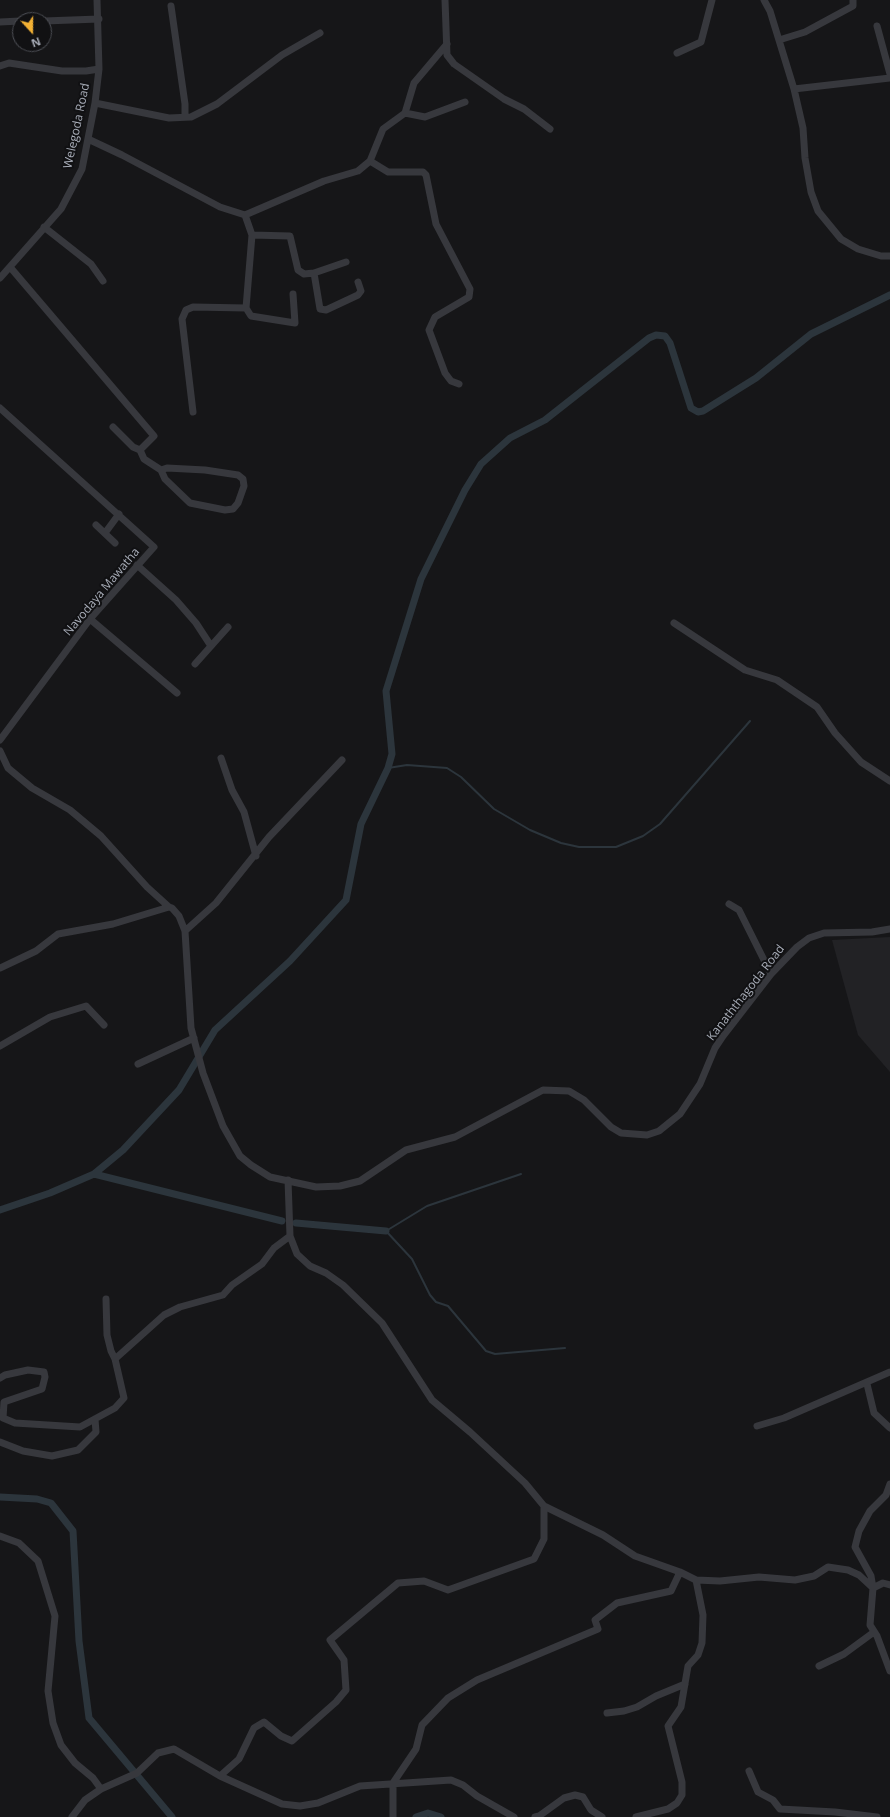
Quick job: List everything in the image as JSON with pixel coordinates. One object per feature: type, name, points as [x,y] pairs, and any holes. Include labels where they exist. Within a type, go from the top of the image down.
[{"type":"street","name":"Welegoda Road","points":[[0,278],[61,208],[82,168],[95,103],[99,69],[97,0]]},
{"type":"street","points":[[445,0],[447,55],[454,64],[504,99],[524,109],[550,130]]},
{"type":"street","points":[[677,53],[701,42],[712,0]]},
{"type":"street","points":[[764,0],[770,11],[794,89],[802,128],[805,158],[811,192],[818,211],[841,239],[858,249],[881,256],[890,256]]},
{"type":"street","points":[[779,40],[805,32],[853,6],[853,0]]},
{"type":"street","points":[[170,6],[185,104],[185,117]]},
{"type":"street","points":[[52,21],[98,19]]},
{"type":"street","points":[[0,22],[12,21]]},
{"type":"street","points":[[877,26],[890,74]]},
{"type":"street","points":[[95,103],[169,118],[191,117],[217,104],[282,55],[320,33]]},
{"type":"street","points":[[88,139],[122,154],[220,207],[245,215],[324,181],[358,171],[370,161],[384,130],[405,113],[414,83],[447,44]]},
{"type":"street","points":[[0,66],[9,63],[62,71],[86,71],[99,69]]},
{"type":"street","points":[[794,89],[890,78]]},
{"type":"street","points":[[405,113],[425,117],[465,102]]},
{"type":"street","points":[[370,161],[388,172],[423,172],[426,175],[436,224],[470,289],[469,297],[435,317],[429,330],[444,373],[451,381],[459,384]]},
{"type":"street","points":[[245,215],[252,235],[246,308],[251,316],[295,323],[293,294]]},
{"type":"street","points":[[44,228],[90,264],[103,281]]},
{"type":"street","points":[[252,235],[290,236],[298,270],[304,274],[314,273],[346,262]]},
{"type":"street","points":[[10,267],[154,436],[140,450]]},
{"type":"street","points":[[314,273],[320,309],[326,310],[358,295],[361,291],[358,282]]},
{"type":"street","points":[[193,412],[182,319],[186,310],[193,307],[246,308]]},
{"type":"street","name":"Navodaya Mawatha","points":[[0,408],[154,547],[90,619],[0,740]]},
{"type":"street","points":[[113,427],[133,447],[140,450],[144,459],[161,470],[165,479],[190,503],[225,510],[233,509],[238,503],[244,486],[243,479],[238,475],[205,470],[167,468],[161,470]]},
{"type":"street","points":[[105,533],[119,514]]},
{"type":"street","points":[[96,525],[115,543]]},
{"type":"street","points":[[137,565],[176,600],[196,623],[212,646]]},
{"type":"street","points":[[90,619],[177,694]]},
{"type":"street","points":[[674,623],[744,670],[777,680],[817,706],[835,733],[861,762],[890,781]]},
{"type":"street","points":[[195,664],[228,627]]},
{"type":"street","name":"Kanaththagoda Road","points":[[0,751],[8,768],[32,788],[70,810],[101,836],[147,887],[172,908],[178,916],[184,931],[191,1028],[203,1073],[223,1126],[240,1156],[251,1165],[270,1177],[316,1187],[340,1186],[360,1181],[406,1150],[455,1137],[543,1090],[569,1091],[584,1100],[611,1127],[621,1133],[647,1135],[659,1131],[680,1114],[700,1084],[715,1048],[723,1036],[771,974],[797,947],[808,938],[824,932],[872,932],[890,930]]},
{"type":"street","points":[[221,758],[232,790],[244,812],[256,856]]},
{"type":"street","points":[[184,931],[216,903],[270,837],[342,760]]},
{"type":"street","points":[[730,904],[739,910],[771,974]]},
{"type":"street","points":[[0,968],[36,951],[58,934],[113,924],[169,907]]},
{"type":"street","points":[[0,1046],[50,1017],[86,1006],[104,1025]]},
{"type":"street","points":[[138,1064],[194,1038]]},
{"type":"street","points":[[288,1180],[290,1236],[297,1254],[310,1266],[326,1273],[343,1285],[382,1323],[432,1400],[470,1432],[525,1483],[544,1506],[603,1535],[635,1556],[680,1572],[696,1580],[720,1581],[759,1577],[795,1580],[814,1576],[828,1567],[848,1570],[859,1575],[873,1588]]},
{"type":"street","points":[[115,1359],[164,1315],[180,1307],[223,1295],[232,1285],[262,1264],[274,1248],[290,1236]]},
{"type":"street","points":[[0,1378],[5,1375],[28,1370],[44,1372],[45,1377],[42,1389],[4,1402],[3,1418],[15,1423],[80,1427],[115,1408],[124,1398],[115,1359],[111,1351],[107,1335],[106,1299]]},
{"type":"street","points":[[756,1426],[784,1418],[867,1384],[890,1372]]},
{"type":"street","points":[[867,1384],[874,1413],[890,1428]]},
{"type":"street","points":[[0,1442],[23,1451],[52,1456],[78,1450],[96,1432],[95,1419]]},
{"type":"street","points":[[890,1484],[886,1495],[870,1512],[859,1531],[855,1547],[871,1576],[873,1588],[870,1625],[890,1670]]},
{"type":"street","points":[[220,1776],[239,1759],[254,1728],[264,1722],[282,1736],[292,1741],[336,1702],[346,1690],[344,1660],[330,1640],[398,1583],[424,1581],[448,1590],[534,1559],[544,1539],[544,1506]]},
{"type":"street","points":[[0,1536],[19,1543],[38,1562],[55,1616],[48,1691],[53,1723],[61,1745],[75,1763],[93,1778],[101,1789]]},
{"type":"street","points":[[393,1817],[393,1783],[416,1749],[422,1725],[448,1698],[477,1680],[598,1629],[595,1620],[617,1603],[671,1591],[680,1572]]},
{"type":"street","points":[[636,1817],[668,1809],[677,1803],[682,1795],[682,1782],[668,1726],[681,1707],[688,1666],[698,1655],[702,1643],[703,1615],[696,1580]]},
{"type":"street","points":[[873,1588],[884,1583],[890,1585]]},
{"type":"street","points":[[819,1666],[844,1654],[874,1632]]},
{"type":"street","points":[[606,1713],[624,1712],[685,1684]]},
{"type":"street","points":[[72,1817],[85,1800],[101,1789],[137,1773],[158,1753],[174,1749],[220,1776],[282,1804],[300,1806],[318,1803],[360,1786],[451,1780],[463,1785],[477,1796],[514,1817]]},
{"type":"street","points":[[748,1771],[758,1792],[773,1800],[780,1810],[835,1812],[877,1817]]},
{"type":"street","points":[[535,1817],[539,1816],[564,1798],[574,1795],[583,1797],[591,1810],[602,1817]]},
{"type":"shaded area","points":[[890,937],[890,1072],[858,1035],[832,940]]},
{"type":"waterway","points":[[0,1210],[50,1193],[94,1174],[123,1150],[179,1090],[215,1030],[290,961],[346,900],[361,824],[388,768],[392,754],[386,691],[421,579],[465,490],[481,464],[510,438],[545,420],[649,338],[656,335],[665,336],[670,343],[691,408],[698,412],[703,411],[756,378],[811,334],[890,295]]},
{"type":"waterway","points":[[388,768],[407,765],[447,768],[461,777],[494,809],[530,830],[561,843],[579,847],[616,847],[643,836],[660,824],[750,721]]},
{"type":"waterway","points":[[94,1174],[282,1221]]},
{"type":"waterway","points":[[521,1174],[427,1206],[386,1231],[412,1259],[430,1295],[436,1302],[448,1306],[486,1351],[495,1354],[565,1348]]},
{"type":"waterway","points":[[296,1223],[386,1231]]},
{"type":"waterway","points":[[0,1497],[37,1499],[51,1503],[73,1531],[79,1641],[89,1718],[172,1817]]},
{"type":"waterway","points":[[416,1817],[428,1813],[441,1817]]}]
